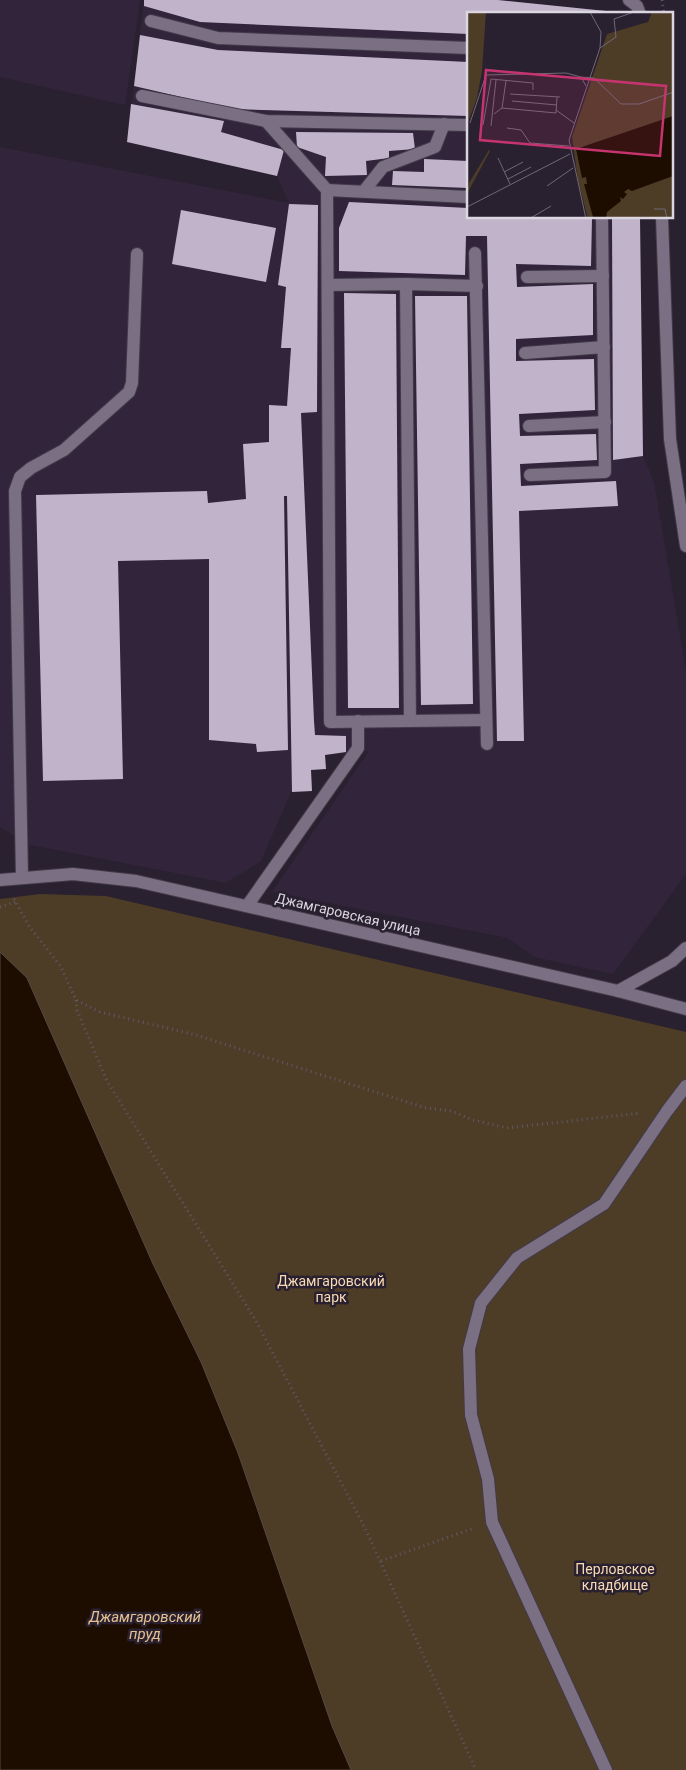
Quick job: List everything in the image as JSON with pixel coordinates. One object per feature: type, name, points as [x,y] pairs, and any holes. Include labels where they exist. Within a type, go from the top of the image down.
[{"type":"street","points":[[629,0],[637,6],[639,12]]},
{"type":"street","points":[[151,22],[218,38],[467,48]]},
{"type":"street","points":[[142,96],[266,121],[467,125]]},
{"type":"street","points":[[266,121],[327,190],[330,722],[486,720]]},
{"type":"street","points":[[364,191],[383,167],[435,147],[444,124]]},
{"type":"street","points":[[327,190],[467,197]]},
{"type":"street","points":[[530,475],[605,472],[602,219]]},
{"type":"street","points":[[662,219],[670,438],[686,546]]},
{"type":"street","points":[[476,253],[487,744]]},
{"type":"street","points":[[22,878],[15,491],[20,477],[31,468],[64,450],[129,392],[132,383],[137,254]]},
{"type":"street","points":[[527,277],[603,276]]},
{"type":"street","points":[[328,284],[477,286]]},
{"type":"street","points":[[406,284],[410,721]]},
{"type":"street","points":[[525,353],[604,347]]},
{"type":"street","points":[[529,426],[605,422]]},
{"type":"street","points":[[247,906],[358,748],[358,721]]},
{"type":"street","name":"Джамгаровская улица","points":[[2,879],[74,874],[136,881],[618,991],[686,1009]]},
{"type":"street","points":[[618,991],[672,961],[686,948]]},
{"type":"street","points":[[606,1770],[492,1522],[488,1479],[471,1415],[469,1349],[481,1303],[517,1258],[604,1204],[686,1086]]},
{"type":"path","points":[[2,879],[29,926],[61,968],[76,1000],[77,1010],[107,1081],[256,1321],[364,1526],[476,1770]]},
{"type":"path","points":[[0,907],[16,902]]},
{"type":"path","points":[[76,1000],[100,1012],[196,1035],[426,1108],[451,1111],[473,1120],[507,1128],[667,1111]]},
{"type":"path","points":[[380,1561],[492,1522]]},
{"type":"shaded area","points":[[0,0],[140,0],[125,105],[0,77]]},
{"type":"shaded area","points":[[144,0],[498,0],[616,12],[467,12],[467,219],[640,219],[643,456],[654,482],[686,671],[686,874],[613,974],[534,957],[508,938],[272,892],[369,751],[325,755],[326,769],[311,770],[312,791],[291,792],[261,861],[226,883],[26,844],[0,827],[0,147],[289,203],[277,176],[127,142]]},
{"type":"green space","name":"Джамгаровский парк","points":[[40,894],[106,896],[686,1032],[686,1770],[0,1770],[0,899]]},
{"type":"water","name":"Джамгаровский пруд","points":[[0,952],[27,978],[153,1264],[201,1362],[238,1453],[332,1726],[351,1770],[0,1770]]},
{"type":"building","points":[[144,0],[498,0],[616,12],[467,12],[467,34],[200,22],[144,6]]},
{"type":"building","points":[[140,35],[218,50],[467,62],[467,116],[233,109],[134,86]]},
{"type":"building","points":[[131,104],[224,121],[221,132],[284,150],[277,176],[127,142]]},
{"type":"building","points":[[296,132],[413,133],[415,149],[389,151],[389,158],[366,161],[367,175],[325,176],[326,157],[297,147]]},
{"type":"building","points":[[424,159],[467,161],[467,188],[392,185],[393,171],[424,172]]},
{"type":"building","points":[[349,202],[467,208],[467,219],[592,219],[591,266],[516,264],[517,287],[593,284],[593,335],[516,339],[516,361],[594,359],[595,410],[519,414],[520,436],[596,434],[597,460],[520,464],[521,486],[616,481],[618,506],[519,511],[524,741],[497,741],[487,236],[466,236],[465,275],[339,271],[339,228]]},
{"type":"building","points":[[289,204],[318,205],[317,412],[301,413],[315,735],[346,736],[346,752],[325,755],[326,769],[311,770],[312,791],[292,792],[287,496],[284,496],[288,750],[257,752],[256,744],[209,740],[209,559],[118,561],[123,779],[43,781],[36,495],[207,491],[208,503],[246,499],[243,444],[269,442],[269,405],[287,406],[291,348],[281,348],[286,287],[278,285]]},
{"type":"building","points":[[181,210],[276,228],[266,282],[172,264]]},
{"type":"building","points":[[612,219],[640,219],[643,456],[613,460]]},
{"type":"building","points":[[344,293],[396,294],[399,708],[348,708]]},
{"type":"building","points":[[415,296],[467,296],[473,704],[421,705]]},
{"type":"park label","name":"Перловское кладбище","points":[[615,1578]]}]
